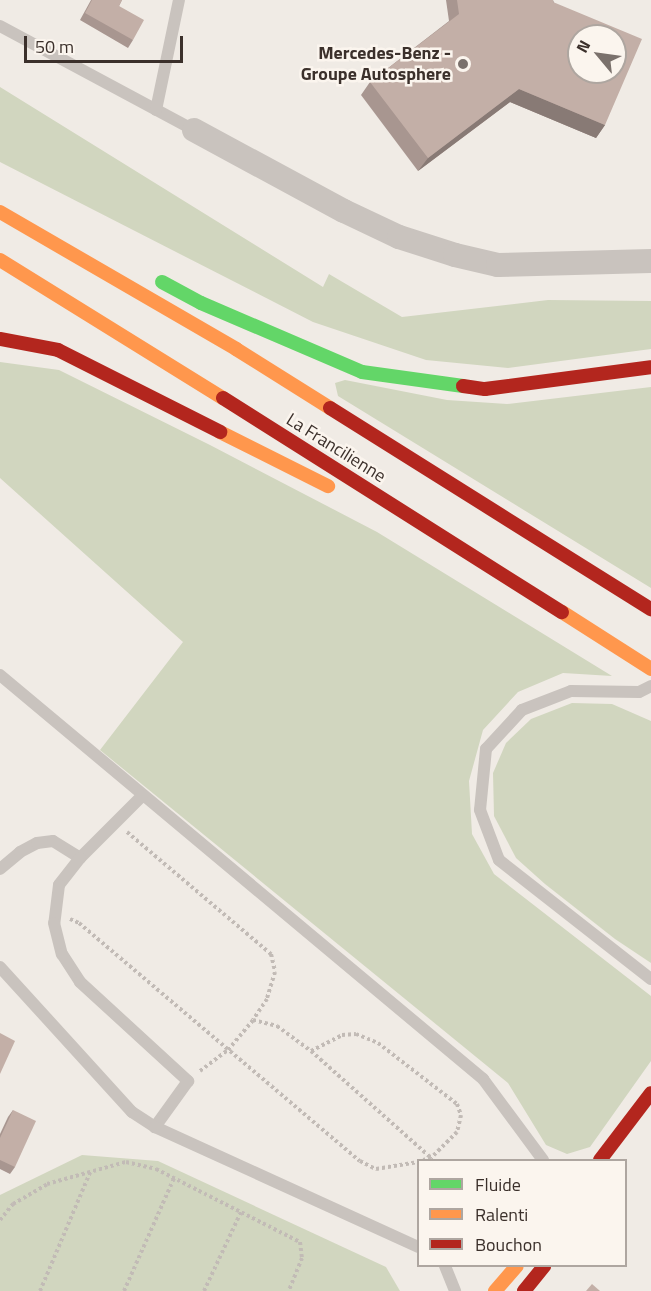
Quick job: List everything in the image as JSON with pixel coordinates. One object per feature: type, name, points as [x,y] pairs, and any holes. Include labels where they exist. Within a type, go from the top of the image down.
[{"type":"main road","name":"La Francilienne","points":[[0,212],[236,349],[651,609]]},
{"type":"main road","points":[[55,246],[95,253]]},
{"type":"main road","name":"La Francilienne","points":[[0,260],[391,503],[651,669]]},
{"type":"main road","points":[[154,277],[201,303],[362,372],[485,389],[651,367]]},
{"type":"main road","points":[[0,339],[58,350],[340,493]]},
{"type":"main road","points":[[361,499],[391,503]]},
{"type":"main road","points":[[602,1159],[651,1093]]},
{"type":"main road","points":[[495,1291],[516,1267]]},
{"type":"main road","points":[[524,1291],[543,1267]]},
{"type":"street","points":[[194,130],[344,211],[399,237],[455,255],[498,265],[651,261]]},
{"type":"lane","points":[[156,110],[179,0]]},
{"type":"lane","points":[[0,26],[194,130]]},
{"type":"lane","points":[[0,675],[483,1080],[542,1159]]},
{"type":"lane","points":[[651,686],[639,692],[571,691],[522,710],[486,749],[480,810],[499,860],[651,979]]},
{"type":"lane","points":[[142,795],[80,858],[59,885],[54,923],[62,954],[81,982],[188,1081],[155,1127]]},
{"type":"lane","points":[[0,869],[20,852],[38,843],[53,841],[80,858]]},
{"type":"lane","points":[[0,967],[132,1112],[155,1127],[417,1248]]},
{"type":"lane","points":[[445,1267],[455,1291]]},
{"type":"path","points":[[115,823],[271,954],[275,972],[267,999],[254,1020],[228,1050],[188,1081]]},
{"type":"path","points":[[56,912],[79,923],[360,1161],[376,1169],[417,1162]]},
{"type":"path","points":[[254,1020],[276,1026],[311,1051],[431,1158],[457,1132],[461,1115],[457,1104],[378,1043],[356,1034],[342,1035],[311,1051]]},
{"type":"path","points":[[0,1220],[13,1204],[47,1184],[126,1162],[156,1169],[300,1242],[302,1258],[289,1291]]},
{"type":"path","points":[[40,1291],[91,1170]]},
{"type":"path","points":[[124,1291],[174,1178]]},
{"type":"path","points":[[204,1291],[241,1212]]},
{"type":"green space","points":[[0,87],[323,287],[329,274],[402,317],[548,300],[651,301],[651,349],[508,368],[426,360],[313,322],[0,162]]},
{"type":"green space","points":[[0,362],[59,370],[210,445],[377,532],[612,676],[563,673],[518,692],[483,730],[469,781],[472,834],[494,874],[651,996],[651,1061],[590,1147],[567,1154],[546,1145],[508,1083],[100,750],[183,642],[0,478]]},
{"type":"green space","points":[[345,380],[447,400],[507,404],[651,387],[651,588],[338,396],[335,383]]},
{"type":"green space","points":[[572,703],[612,704],[651,721],[651,963],[615,939],[516,858],[494,816],[493,773],[506,743],[531,719]]},
{"type":"green space","points":[[82,1155],[158,1161],[386,1267],[400,1291],[0,1291],[0,1195]]},
{"type":"building","points":[[92,0],[122,0],[119,6],[144,20],[133,40],[85,13]]},
{"type":"building","points":[[457,0],[553,0],[553,2],[606,24],[567,24],[567,84],[623,84],[605,125],[519,89],[428,158],[370,82],[459,14]]},
{"type":"building","points":[[627,33],[642,39],[627,74]]},
{"type":"building","points":[[0,1033],[15,1041],[0,1074]]},
{"type":"building","points":[[13,1110],[36,1121],[15,1167],[0,1160],[0,1138]]},
{"type":"building","points":[[592,1284],[600,1291],[586,1291]]},
{"type":"traffic: fast","points":[[162,282],[201,303],[362,372],[463,386]]},
{"type":"traffic: slow","points":[[0,212],[236,349],[330,408]]},
{"type":"traffic: slow","points":[[0,260],[223,398]]},
{"type":"traffic: slow","points":[[220,432],[328,486]]},
{"type":"traffic: slow","points":[[562,612],[651,669]]},
{"type":"traffic: slow","points":[[495,1291],[516,1267]]},
{"type":"traffic: jam","points":[[0,339],[58,350],[220,432]]},
{"type":"traffic: jam","points":[[463,386],[485,389],[651,367]]},
{"type":"traffic: jam","points":[[223,398],[562,612]]},
{"type":"traffic: jam","points":[[330,408],[651,609]]},
{"type":"traffic: jam","points":[[601,1159],[651,1093]]},
{"type":"traffic: jam","points":[[524,1291],[543,1267]]},
{"type":"place","name":"Mercedes-Benz - Groupe Autosphere","points":[[463,64]]}]
